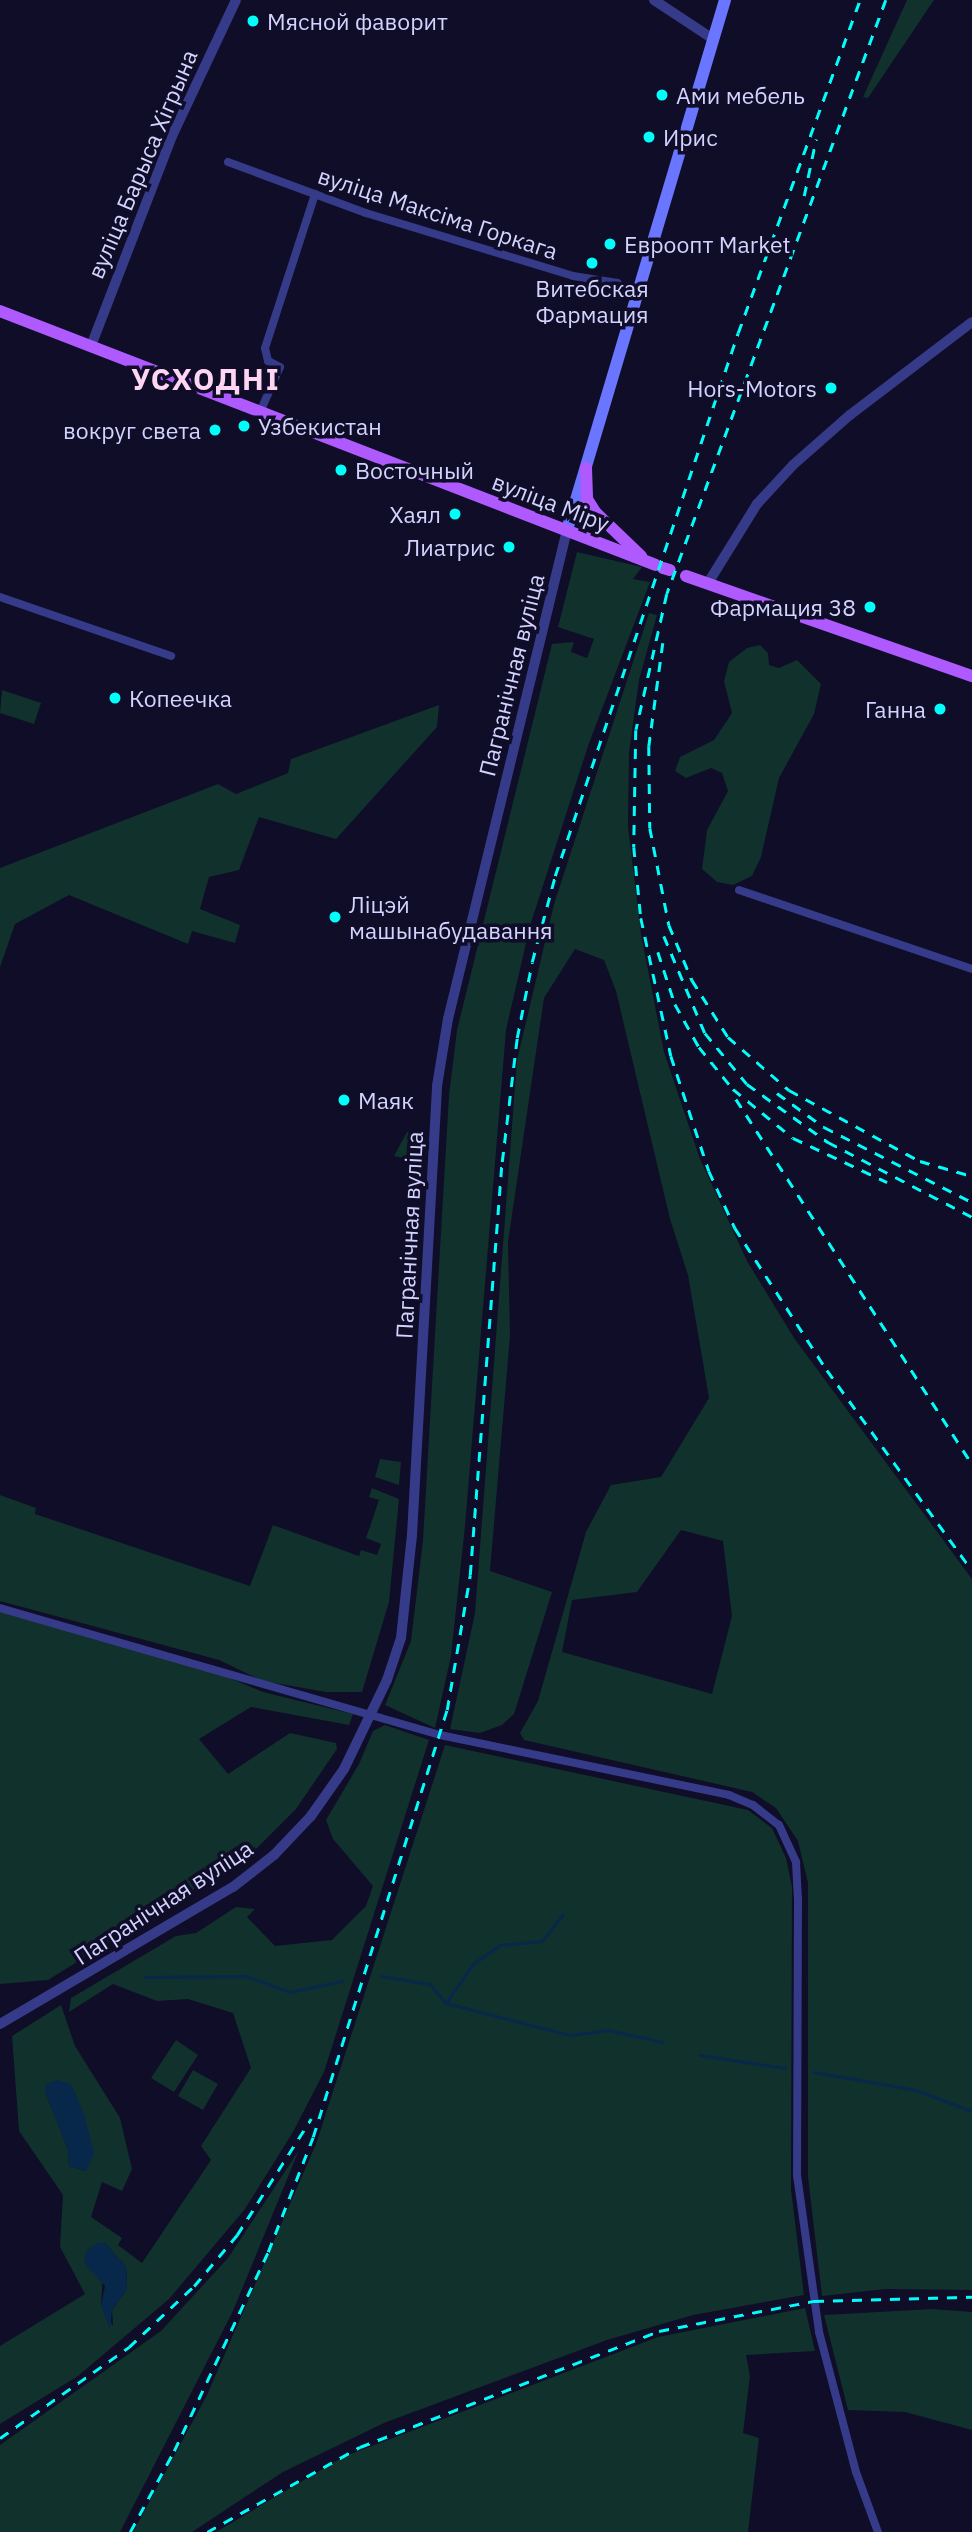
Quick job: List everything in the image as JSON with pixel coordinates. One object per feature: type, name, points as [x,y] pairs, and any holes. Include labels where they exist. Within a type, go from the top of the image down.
[{"type":"main road","name":"Пагранічная вуліца","points":[[567,530],[725,0]]},
{"type":"main road","name":"вуліца Міру","points":[[0,311],[659,566],[594,512],[587,499],[586,468]]},
{"type":"main road","points":[[686,576],[972,676]]},
{"type":"street","name":"вуліца Барыса Хігрына","points":[[91,346],[172,135],[236,0]]},
{"type":"street","points":[[654,0],[713,39]]},
{"type":"street","name":"вуліца Максіма Горкага","points":[[228,162],[315,194],[573,276],[617,283],[636,296]]},
{"type":"street","points":[[260,412],[280,368],[268,361],[265,348],[315,194]]},
{"type":"street","points":[[708,583],[757,504],[793,466],[850,415],[972,322]]},
{"type":"street","name":"Пагранічная вуліца","points":[[0,2024],[233,1887],[274,1855],[311,1816],[344,1769],[372,1713],[401,1637],[406,1603],[437,1086],[448,1019],[567,530]]},
{"type":"street","points":[[0,597],[171,656]]},
{"type":"street","points":[[739,890],[972,969]]},
{"type":"street","points":[[0,1608],[372,1713],[440,1735],[729,1795],[752,1805],[779,1825],[796,1862],[797,2175],[814,2301],[837,2403],[878,2532]]},
{"type":"green space","points":[[907,0],[934,0],[868,98],[863,97]]},
{"type":"green space","points":[[577,552],[642,567],[633,579],[650,582],[588,746],[530,926],[506,1030],[465,1526],[451,1656],[435,1728],[385,1705],[411,1641],[423,1540],[449,1095],[457,1030],[552,644],[574,642],[571,652],[587,658],[594,639],[558,627]]},
{"type":"green space","points":[[649,613],[657,615],[639,680],[629,753],[628,826],[641,934],[664,1052],[700,1159],[747,1261],[794,1338],[972,1579],[972,2290],[886,2289],[822,2296],[808,2177],[808,1883],[798,1841],[776,1808],[752,1792],[524,1740],[520,1733],[538,1701],[586,1532],[611,1485],[661,1477],[709,1398],[688,1275],[670,1219],[616,991],[604,960],[575,949],[544,998],[508,1242],[510,1336],[490,1571],[552,1592],[514,1714],[502,1725],[480,1733],[450,1729],[475,1613],[517,1060],[554,904]],"holes":[[[681,1530],[723,1541],[732,1616],[712,1694],[562,1652],[572,1600],[637,1592]]]},
{"type":"green space","points":[[760,645],[768,653],[769,665],[779,668],[797,660],[821,684],[814,714],[779,778],[761,857],[752,876],[733,885],[717,882],[702,869],[707,830],[728,791],[722,773],[711,768],[686,778],[675,771],[680,757],[714,740],[732,713],[724,681],[729,662],[747,648]]},
{"type":"green space","points":[[2,690],[41,703],[34,724],[0,713]]},
{"type":"green space","points":[[439,705],[437,727],[336,839],[259,817],[239,870],[209,877],[200,909],[240,925],[235,943],[192,931],[188,944],[69,895],[15,924],[0,967],[0,868],[218,784],[236,794],[288,773],[291,759]]},
{"type":"green space","points":[[407,1132],[413,1134],[412,1160],[394,1156]]},
{"type":"green space","points":[[380,1459],[401,1462],[399,1485],[375,1477]]},
{"type":"green space","points":[[372,1488],[399,1499],[389,1602],[362,1692],[326,1692],[263,1681],[219,1660],[0,1601],[0,1495],[36,1508],[35,1514],[250,1586],[273,1525],[359,1556],[361,1550],[377,1555],[381,1544],[366,1538],[379,1500],[369,1497]]},
{"type":"green space","points":[[0,1612],[210,1670],[263,1692],[353,1714],[349,1725],[251,1707],[199,1739],[228,1774],[290,1733],[336,1743],[337,1749],[296,1809],[252,1853],[48,1980],[0,1984]]},
{"type":"green space","points":[[385,1725],[429,1740],[324,2072],[293,2132],[245,2209],[169,2299],[78,2376],[0,2424],[0,2346],[85,2294],[60,2247],[63,2195],[19,2131],[12,2036],[61,2005],[75,2046],[120,2118],[132,2169],[122,2191],[102,2182],[91,2217],[122,2238],[118,2245],[142,2263],[211,2160],[201,2146],[251,2068],[233,2013],[188,1999],[157,2001],[113,1984],[69,2012],[71,1998],[176,1936],[196,1933],[236,1907],[255,1909],[247,1917],[275,1946],[332,1940],[366,1906],[373,1886],[333,1839],[326,1820],[359,1764],[373,1731]],"holes":[[[45,2091],[86,2171],[69,2166],[68,2149]],[[105,2243],[126,2267],[127,2289],[112,2310],[113,2326],[101,2305]]]},
{"type":"green space","points":[[445,1745],[748,1810],[772,1828],[786,1858],[792,1887],[791,2189],[804,2295],[693,2315],[607,2340],[384,2423],[283,2472],[192,2532],[133,2532],[207,2395],[316,2144]]},
{"type":"green space","points":[[176,2040],[198,2055],[174,2092],[151,2078]]},
{"type":"green space","points":[[193,2070],[218,2084],[203,2110],[178,2096]]},
{"type":"green space","points":[[299,2150],[233,2311],[120,2532],[0,2532],[0,2445],[161,2331],[228,2258]]},
{"type":"green space","points":[[805,2308],[815,2351],[746,2355],[750,2376],[743,2433],[759,2438],[748,2532],[216,2532],[343,2457],[658,2337]]},
{"type":"green space","points":[[932,2309],[972,2312],[972,2430],[905,2412],[848,2410],[824,2315]]},
{"type":"water","points":[[57,2080],[71,2084],[84,2114],[94,2153],[86,2171],[69,2166],[68,2149],[45,2091],[46,2084]]},
{"type":"water","points":[[97,2243],[105,2243],[126,2267],[127,2289],[112,2310],[110,2330],[101,2305],[105,2286],[84,2263],[86,2251]]},
{"type":"waterway","points":[[446,2003],[473,1964],[500,1945],[542,1941],[562,1915]]},
{"type":"waterway","points":[[145,1977],[247,1976],[290,1992],[342,1981]]},
{"type":"waterway","points":[[381,1976],[430,1984],[446,2003],[570,2035],[608,2030],[663,2042]]},
{"type":"waterway","points":[[700,2055],[785,2068]]},
{"type":"waterway","points":[[814,2072],[916,2090],[972,2111]]},
{"type":"railway","points":[[130,2532],[174,2451],[268,2252],[313,2137],[447,1710],[470,1575],[502,1162],[517,1038],[532,962],[555,876],[738,333],[860,0]]},
{"type":"railway","points":[[886,0],[667,594],[636,730],[634,847],[641,918],[671,1056],[709,1171],[735,1228],[827,1370],[972,1570]]},
{"type":"railway","points":[[804,196],[816,139]]},
{"type":"railway","points":[[663,643],[649,746],[650,828],[669,925],[692,980],[728,1037],[789,1090],[920,1161],[972,1176]]},
{"type":"railway","points":[[664,936],[705,1033],[747,1084],[828,1142],[972,1217]]},
{"type":"railway","points":[[658,952],[675,1004],[699,1047],[733,1089],[793,1138],[887,1182]]},
{"type":"railway","points":[[777,1093],[824,1127],[972,1202]]},
{"type":"railway","points":[[736,1099],[972,1464]]},
{"type":"railway","points":[[0,2438],[129,2347],[194,2286],[237,2235],[311,2119]]},
{"type":"railway","points":[[207,2532],[360,2447],[659,2331],[814,2301],[972,2297]]},
{"type":"place","name":"Мясной фаворит","points":[[253,21]]},
{"type":"place","name":"Ами мебель","points":[[662,95]]},
{"type":"place","name":"Ирис","points":[[649,137]]},
{"type":"place","name":"Евроопт Market","points":[[610,244]]},
{"type":"place","name":"Витебская Фармация","points":[[592,263]]},
{"type":"place","name":"Hors-Motors","points":[[831,388]]},
{"type":"place","name":"Узбекистан","points":[[244,426]]},
{"type":"place","name":"вокруг света","points":[[215,430]]},
{"type":"place","name":"Восточный","points":[[341,470]]},
{"type":"place","name":"Хаял","points":[[455,514]]},
{"type":"place","name":"Лиатрис","points":[[509,547]]},
{"type":"place","name":"Фармация 38","points":[[870,607]]},
{"type":"place","name":"Копеечка","points":[[115,698]]},
{"type":"place","name":"Ганна","points":[[940,709]]},
{"type":"place","name":"Ліцэй машынабудавання","points":[[335,917]]},
{"type":"place","name":"Маяк","points":[[344,1100]]},
{"type":"district","name":"УСХОДНІ","points":[[206,379]]}]
